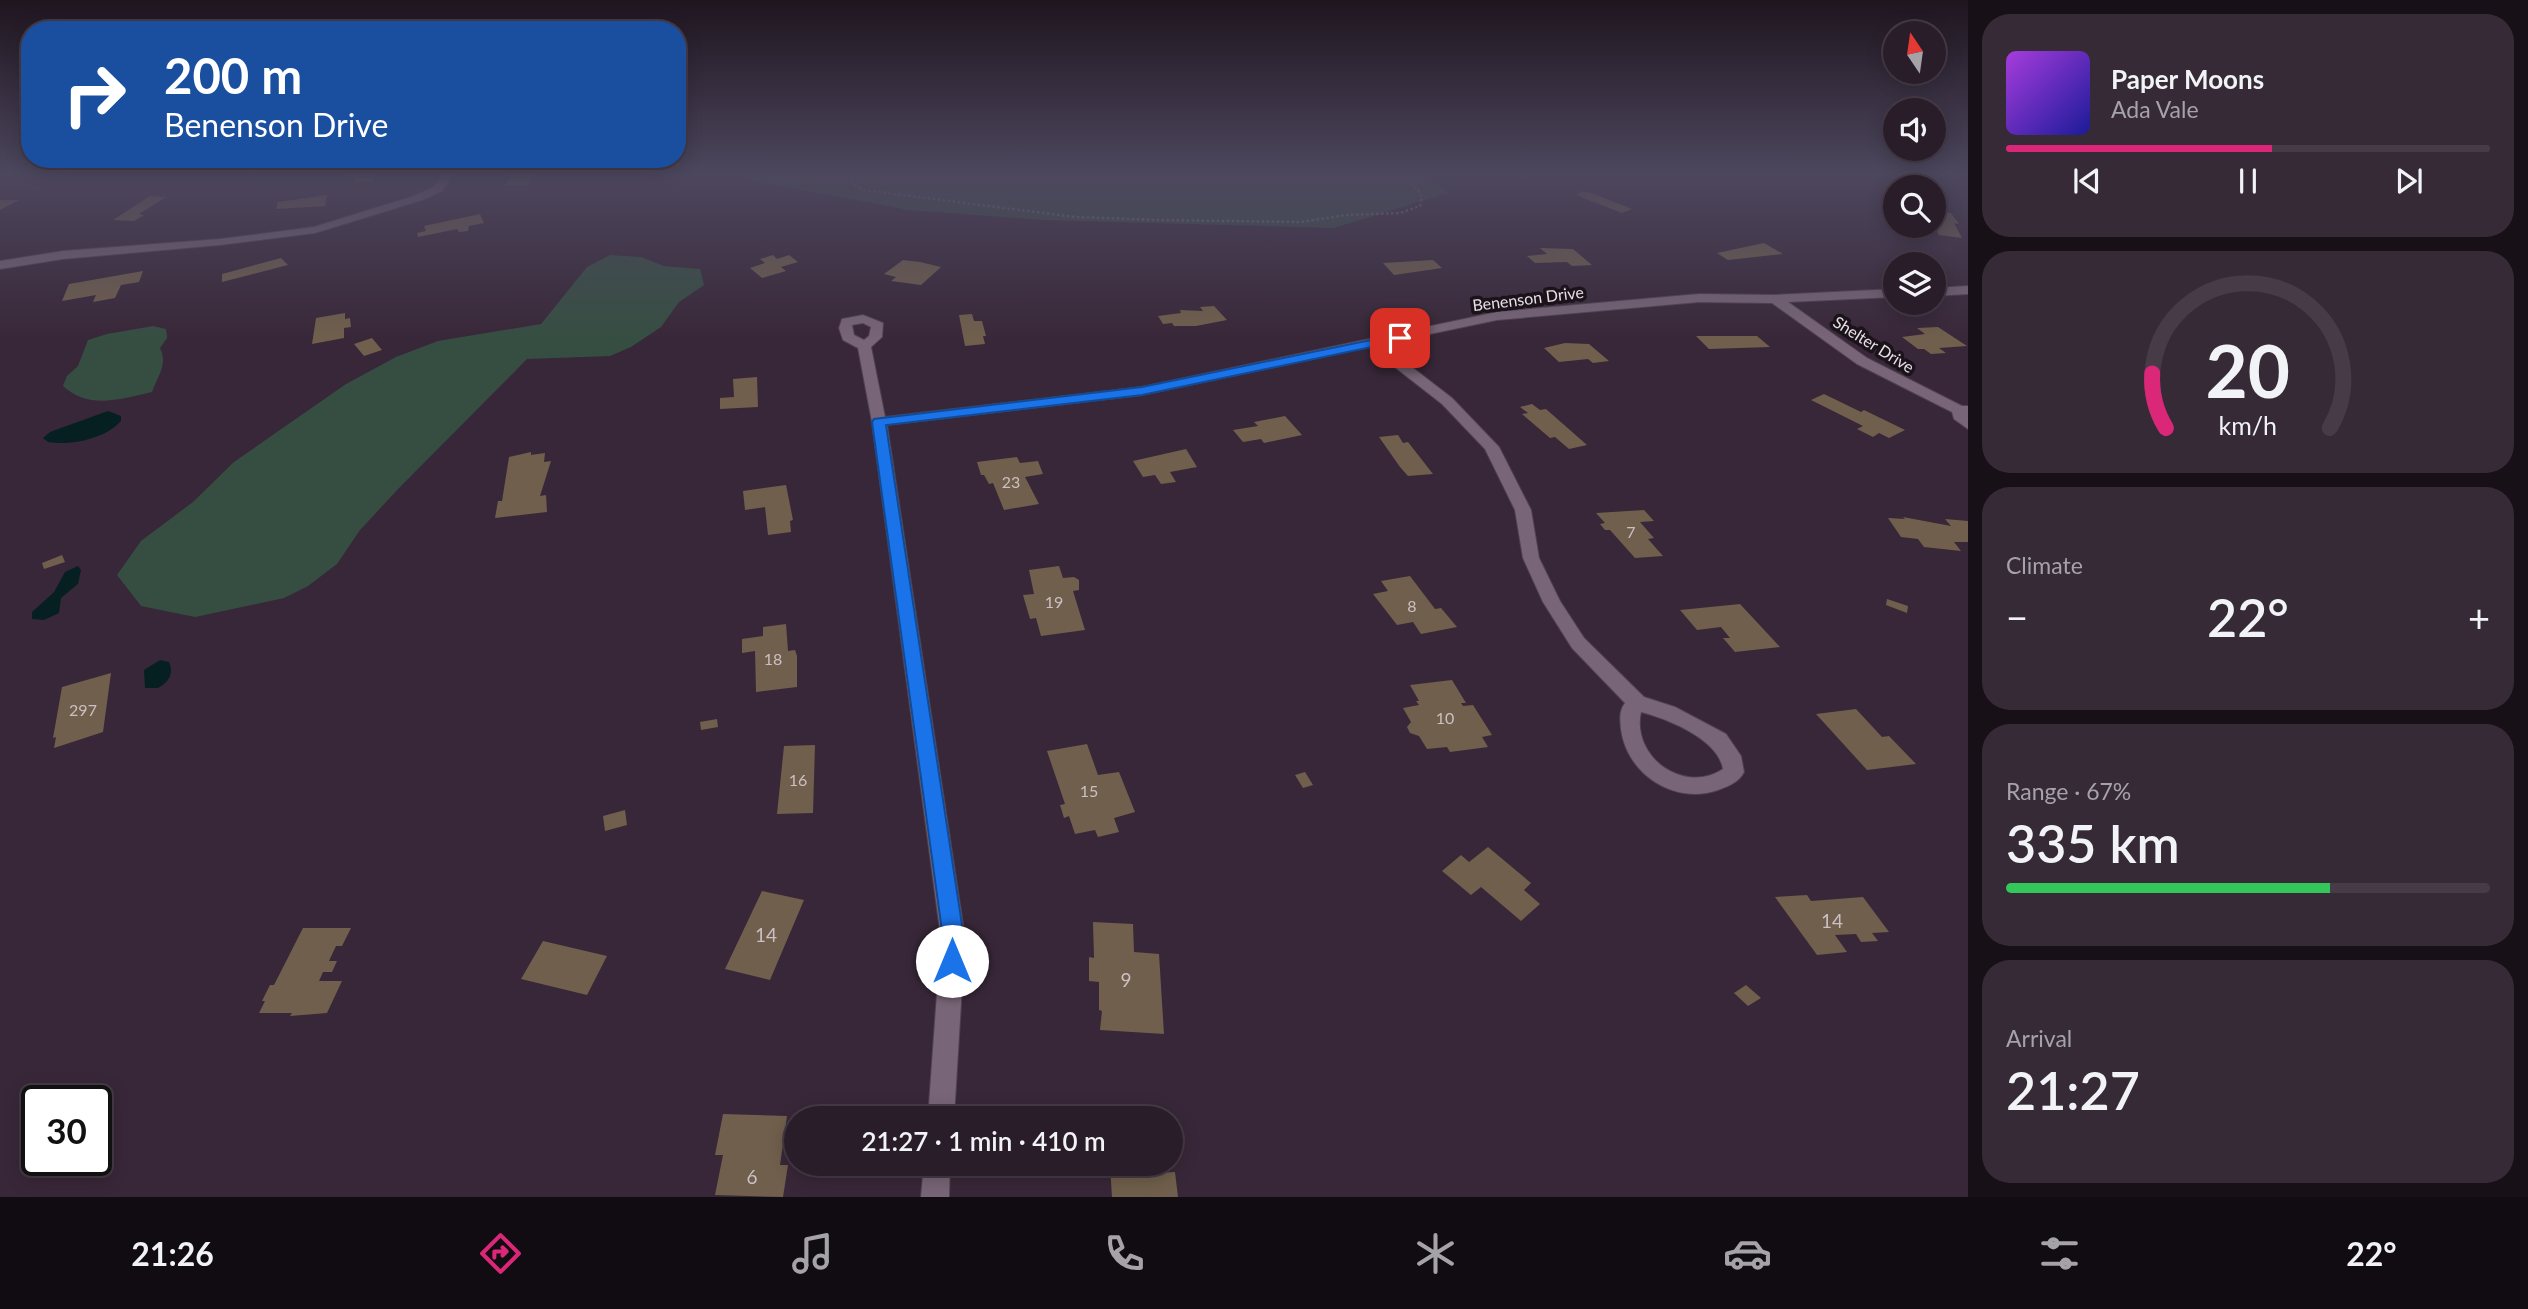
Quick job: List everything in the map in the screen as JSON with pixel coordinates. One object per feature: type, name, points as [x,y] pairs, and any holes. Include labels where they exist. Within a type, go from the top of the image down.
[{"type":"street","points":[[0,265],[63,256],[207,243],[319,228]]},
{"type":"street","points":[[1946,291],[1968,290]]},
{"type":"street","name":"Benenson Drive","points":[[879,422],[1142,391],[1497,316],[1699,298],[1775,299],[1883,294]]},
{"type":"street","name":"Shelter Drive","points":[[1775,299],[1862,361],[1964,410],[1959,416],[1968,425]]},
{"type":"street","points":[[1373,344],[1447,401],[1492,447],[1523,510],[1531,558],[1552,603],[1578,643],[1637,703],[1668,712],[1719,740],[1731,756],[1734,772],[1725,781],[1704,788],[1682,786],[1656,773],[1635,746],[1630,711],[1637,703]]},
{"type":"street","points":[[864,346],[879,422],[953,938],[942,1106]]},
{"type":"street","points":[[935,1197],[936,1176]]},
{"type":"shaded area","points":[[610,255],[641,257],[664,266],[700,269],[704,285],[679,302],[661,327],[631,347],[610,356],[527,359],[360,530],[337,564],[308,586],[284,598],[195,617],[141,606],[117,575],[141,541],[193,502],[234,462],[346,384],[396,357],[438,341],[541,324],[587,267]]},
{"type":"shaded area","points":[[153,326],[166,329],[167,338],[160,348],[163,365],[152,392],[105,401],[83,398],[63,386],[67,376],[78,366],[88,340]]},
{"type":"shaded area","points":[[108,411],[121,416],[121,421],[97,437],[66,443],[48,442],[43,438],[50,432]]},
{"type":"shaded area","points":[[78,566],[81,570],[78,584],[61,598],[59,613],[44,620],[32,619],[32,612],[54,592],[65,572]]},
{"type":"shaded area","points":[[160,660],[169,662],[170,677],[158,688],[145,688],[144,670]]},
{"type":"building","points":[[425,228],[469,228],[468,231],[459,232],[457,229],[418,237],[417,233],[426,231]]},
{"type":"building","points":[[1946,228],[1957,228],[1962,238],[1946,236]]},
{"type":"building","points":[[1764,243],[1783,254],[1728,260],[1717,253]]},
{"type":"building","points":[[1540,248],[1573,249],[1592,265],[1572,266],[1567,262],[1535,263],[1527,256],[1547,254]]},
{"type":"building","points":[[773,255],[777,259],[789,255],[798,262],[781,267],[786,271],[762,278],[750,268],[765,263],[760,259]]},
{"type":"building","points":[[281,258],[288,265],[222,282],[222,274]]},
{"type":"building","points":[[903,260],[941,267],[921,285],[891,281],[896,277],[884,274]]},
{"type":"building","points":[[1433,260],[1442,268],[1394,275],[1383,263]]},
{"type":"building","points":[[143,271],[139,282],[121,285],[115,298],[93,302],[96,295],[62,301],[69,284]]},
{"type":"building","points":[[1214,306],[1227,320],[1196,326],[1174,326],[1172,323],[1163,324],[1158,316],[1181,313],[1180,310],[1203,311],[1200,307]]},
{"type":"building","points":[[345,313],[345,319],[350,318],[351,327],[344,328],[344,338],[312,344],[316,318]]},
{"type":"building","points":[[972,314],[974,321],[982,321],[985,344],[965,346],[959,315]]},
{"type":"building","points":[[1938,327],[1967,346],[1939,348],[1946,353],[1931,354],[1924,349],[1918,349],[1902,337],[1925,334],[1917,328]]},
{"type":"building","points":[[1696,336],[1757,336],[1770,347],[1709,349]]},
{"type":"building","points":[[372,338],[382,350],[364,356],[354,344]]},
{"type":"building","points":[[1565,343],[1589,344],[1609,361],[1593,363],[1588,359],[1559,362],[1544,348]]},
{"type":"building","points":[[757,377],[758,407],[720,409],[720,398],[734,397],[733,379]]},
{"type":"building","points":[[1824,394],[1905,430],[1889,438],[1879,433],[1873,437],[1857,429],[1863,426],[1811,400]]},
{"type":"building","points":[[1532,404],[1540,410],[1546,409],[1587,445],[1569,449],[1555,437],[1550,438],[1522,414],[1528,413],[1520,407]]},
{"type":"building","points":[[1285,416],[1302,435],[1264,443],[1261,439],[1243,442],[1233,430],[1258,426],[1254,422]]},
{"type":"building","points":[[1398,435],[1403,443],[1408,442],[1433,474],[1408,476],[1379,437]]},
{"type":"building","points":[[1186,449],[1197,467],[1170,472],[1176,482],[1161,484],[1155,475],[1143,477],[1133,461]]},
{"type":"building","points":[[531,452],[531,455],[545,453],[544,462],[551,461],[540,496],[546,495],[547,512],[495,518],[498,501],[502,501],[509,457]]},
{"type":"building","points":[[1017,457],[1020,463],[1038,461],[1043,474],[1025,477],[1039,504],[1004,510],[993,483],[989,484],[984,475],[981,475],[977,462]]},
{"type":"building","points":[[786,485],[793,520],[790,521],[791,532],[768,535],[765,507],[745,510],[743,491]]},
{"type":"building","points":[[1644,510],[1654,521],[1640,522],[1654,538],[1648,539],[1663,556],[1635,558],[1610,530],[1605,530],[1600,524],[1605,523],[1596,513]]},
{"type":"building","points":[[1903,517],[1951,526],[1945,519],[1968,521],[1968,542],[1954,542],[1961,551],[1924,547],[1918,539],[1901,537],[1888,518],[1905,519]]},
{"type":"building","points":[[62,555],[65,562],[44,569],[42,563]]},
{"type":"building","points":[[1059,566],[1063,578],[1074,577],[1079,580],[1079,590],[1073,591],[1085,630],[1041,636],[1036,618],[1030,619],[1023,595],[1034,594],[1029,570]]},
{"type":"building","points":[[1410,576],[1435,609],[1441,608],[1457,627],[1421,634],[1413,622],[1397,625],[1373,594],[1388,591],[1381,581]]},
{"type":"building","points":[[1887,599],[1908,606],[1907,613],[1886,605]]},
{"type":"building","points":[[1740,604],[1780,647],[1735,652],[1723,638],[1730,638],[1721,627],[1697,630],[1680,610]]},
{"type":"building","points":[[786,624],[788,651],[795,650],[797,656],[797,687],[756,692],[755,651],[742,653],[742,639],[763,636],[763,627]]},
{"type":"building","points":[[111,673],[103,732],[54,748],[56,737],[53,738],[62,687]]},
{"type":"building","points":[[1452,680],[1466,703],[1461,703],[1463,706],[1473,705],[1492,735],[1482,737],[1488,747],[1450,752],[1447,747],[1427,749],[1419,736],[1410,733],[1407,727],[1411,722],[1403,708],[1419,705],[1416,701],[1419,701],[1410,685]]},
{"type":"building","points":[[1856,709],[1882,737],[1889,736],[1916,764],[1867,770],[1816,714]]},
{"type":"building","points":[[717,719],[718,727],[701,730],[700,722]]},
{"type":"building","points":[[1087,744],[1098,775],[1119,772],[1135,812],[1114,818],[1119,832],[1098,837],[1095,830],[1075,834],[1069,816],[1064,818],[1060,805],[1065,804],[1047,751]]},
{"type":"building","points":[[815,745],[813,813],[777,814],[784,746]]},
{"type":"building","points":[[1305,772],[1313,785],[1303,788],[1295,775]]},
{"type":"building","points":[[625,810],[627,825],[605,831],[603,816]]},
{"type":"building","points":[[1488,847],[1531,883],[1524,890],[1540,904],[1521,921],[1481,887],[1471,895],[1442,871],[1461,855],[1469,862]]},
{"type":"building","points":[[762,891],[804,900],[770,980],[725,969]]},
{"type":"building","points":[[1807,895],[1811,901],[1863,897],[1889,932],[1872,933],[1878,941],[1861,942],[1856,934],[1835,935],[1847,952],[1817,955],[1775,897]]},
{"type":"building","points":[[1093,922],[1133,924],[1134,952],[1159,954],[1164,1034],[1100,1030],[1102,1011],[1099,1010],[1099,982],[1089,981],[1089,957],[1094,958]]},
{"type":"building","points":[[303,928],[351,928],[342,946],[336,946],[329,961],[337,961],[332,972],[323,972],[319,981],[342,981],[327,1013],[290,1016],[292,1013],[259,1013],[270,985],[274,985]]},
{"type":"building","points":[[543,941],[607,956],[587,995],[521,979]]},
{"type":"building","points":[[1746,985],[1761,998],[1748,1006],[1734,993]]},
{"type":"building","points":[[723,1114],[784,1116],[780,1165],[784,1165],[784,1176],[786,1176],[783,1197],[715,1195],[723,1155],[715,1155]]},
{"type":"building","points":[[1111,1176],[1175,1176],[1178,1197],[1112,1197]]},
{"type":"route","points":[[952,961],[953,938],[879,422],[1142,391],[1400,338]]}]
